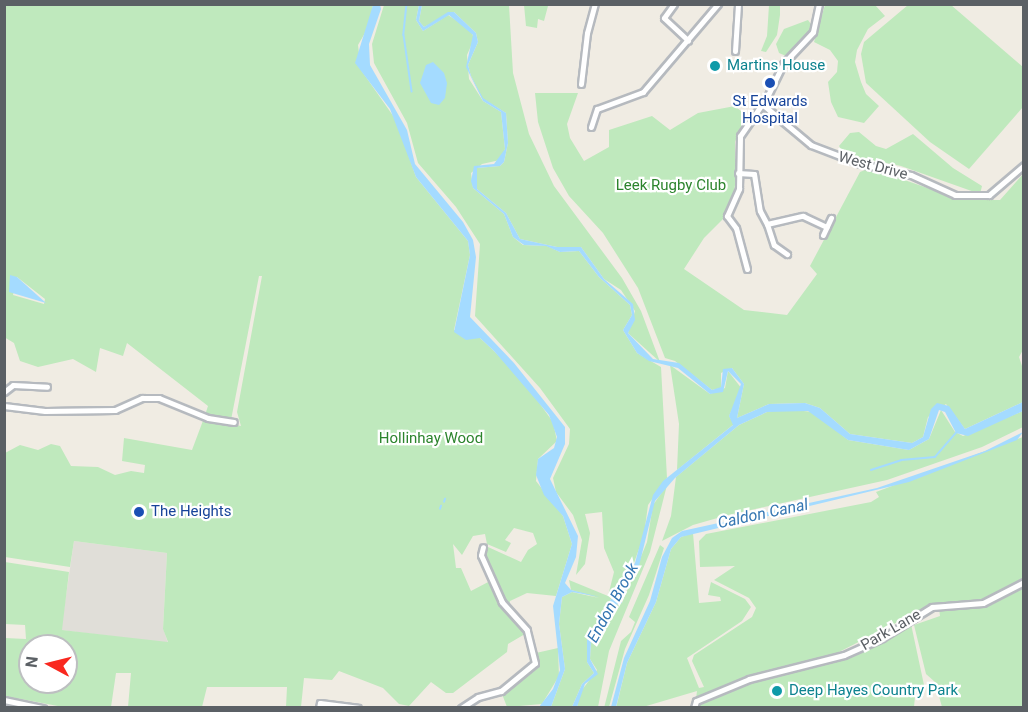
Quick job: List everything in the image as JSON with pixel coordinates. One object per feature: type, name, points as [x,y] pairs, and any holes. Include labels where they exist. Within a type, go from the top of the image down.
[{"type":"street","points":[[581,84],[587,33],[595,4]]},
{"type":"street","points":[[674,4],[664,18],[688,40]]},
{"type":"street","points":[[591,127],[597,108],[643,93],[718,4]]},
{"type":"street","points":[[735,51],[738,4]]},
{"type":"street","points":[[747,269],[736,228],[727,216],[739,189],[740,136],[762,104],[783,64],[813,32],[819,4]]},
{"type":"street","name":"West Drive","points":[[762,104],[811,145],[834,155],[910,175],[954,195],[974,198],[996,190],[1023,165]]},
{"type":"street","points":[[738,173],[754,174],[760,211],[768,224],[774,245],[787,254]]},
{"type":"street","points":[[768,224],[803,216],[827,227]]},
{"type":"street","points":[[822,235],[831,218]]},
{"type":"street","points":[[4,392],[13,385],[47,387]]},
{"type":"street","points":[[4,406],[45,411],[115,410],[142,399],[159,398],[208,418],[234,422]]},
{"type":"street","points":[[461,708],[478,697],[501,691],[535,663],[526,630],[502,602],[482,555],[483,547]]},
{"type":"street","name":"Park Lane","points":[[694,708],[696,701],[749,679],[844,655],[882,638],[932,607],[984,603],[1023,582]]},
{"type":"street","points":[[4,700],[43,708]]},
{"type":"street","points":[[319,708],[320,703],[358,708]]},
{"type":"shaded area","points":[[74,541],[167,553],[163,628],[168,643],[61,630]]},
{"type":"green space","points":[[524,4],[553,5],[548,6],[544,21],[538,19],[537,28],[526,26]]},
{"type":"green space","name":"Hollinhay Wood","points":[[4,5],[373,5],[369,26],[358,45],[361,70],[396,120],[416,177],[468,241],[470,255],[454,330],[480,338],[494,351],[524,382],[553,422],[557,441],[538,459],[536,481],[563,516],[572,544],[556,596],[527,593],[510,601],[509,606],[503,602],[483,552],[488,547],[521,562],[528,550],[537,544],[533,533],[514,528],[505,540],[511,543],[506,552],[487,544],[485,534],[473,536],[462,555],[453,544],[456,568],[461,568],[471,591],[492,580],[500,603],[525,634],[508,644],[507,652],[453,693],[446,693],[431,682],[409,706],[399,704],[383,688],[339,671],[332,680],[304,678],[301,707],[286,707],[287,687],[207,687],[202,707],[128,707],[131,673],[116,673],[111,707],[63,707],[5,696],[5,638],[18,639],[18,694],[78,694],[78,634],[26,634],[25,625],[5,624],[5,562],[69,572],[62,630],[168,642],[163,629],[167,553],[74,541],[70,567],[5,557],[5,453],[20,445],[38,450],[51,444],[60,446],[71,466],[98,467],[115,475],[131,471],[144,473],[145,465],[122,461],[124,438],[192,450],[204,418],[241,426],[237,412],[262,276],[259,276],[231,420],[205,415],[208,406],[127,343],[123,356],[100,348],[96,372],[73,359],[38,367],[20,361],[14,343],[4,337]],"holes":[[[17,277],[45,299],[44,304],[13,295]]]},
{"type":"green space","points":[[384,5],[419,5],[416,20],[423,31],[448,15],[471,30],[474,39],[467,55],[469,79],[483,101],[501,112],[505,149],[500,160],[482,164],[471,173],[473,188],[504,214],[513,237],[523,245],[547,246],[560,252],[579,251],[599,277],[630,305],[632,315],[623,330],[637,353],[661,367],[667,478],[648,505],[644,535],[630,574],[608,603],[603,624],[587,640],[587,662],[594,673],[582,684],[572,707],[551,707],[565,669],[559,624],[562,597],[572,592],[599,598],[571,590],[569,580],[608,596],[614,572],[604,548],[602,512],[585,514],[590,533],[585,564],[576,575],[582,540],[573,515],[556,492],[553,478],[569,444],[570,429],[540,388],[475,316],[480,244],[456,207],[418,163],[407,123],[374,63],[372,44]]},
{"type":"green space","points":[[422,5],[509,5],[513,73],[529,134],[554,186],[622,278],[641,311],[660,362],[628,333],[635,311],[621,290],[604,279],[581,247],[557,247],[520,239],[506,213],[477,189],[477,168],[500,166],[504,162],[508,143],[506,113],[482,98],[471,76],[468,65],[478,42],[476,33],[454,12],[424,27],[419,21]]},
{"type":"green space","points":[[769,5],[780,5],[780,15],[777,35],[766,52],[761,51],[767,36]]},
{"type":"green space","points":[[825,5],[875,5],[885,16],[868,29],[857,50],[855,62],[861,82],[866,94],[879,106],[864,123],[838,117],[831,102],[828,82],[837,72],[838,61],[830,50],[814,42]]},
{"type":"green space","points":[[908,5],[951,5],[1023,67],[1023,107],[969,169],[930,142],[866,83],[861,54],[864,42]]},
{"type":"green space","points":[[808,20],[813,27],[807,36],[786,56],[779,53],[776,44],[784,29]]},
{"type":"green space","name":"Leek Rugby Club","points":[[535,93],[578,93],[567,124],[570,138],[584,161],[609,147],[609,130],[652,116],[670,130],[698,113],[735,106],[742,112],[742,124],[735,142],[735,159],[738,160],[732,210],[704,238],[684,269],[744,310],[787,315],[817,274],[810,266],[860,172],[870,168],[962,200],[1000,200],[1023,174],[1024,348],[1019,357],[1023,369],[1023,402],[965,429],[946,404],[928,417],[923,437],[912,443],[850,434],[820,408],[805,403],[769,404],[737,418],[744,384],[732,368],[721,373],[721,388],[712,390],[675,361],[665,358],[638,288],[603,233],[569,196],[553,168],[538,122]]},
{"type":"green space","points":[[859,132],[876,146],[886,149],[913,134],[953,168],[982,186],[980,194],[901,166],[845,155],[839,146],[850,133]]},
{"type":"green space","points":[[670,365],[710,394],[725,388],[728,371],[742,389],[729,416],[734,424],[677,470],[679,424]]},
{"type":"green space","points":[[784,409],[813,412],[848,440],[909,450],[929,439],[941,410],[955,432],[963,436],[1023,411],[1023,427],[982,447],[887,480],[728,515],[693,525],[662,541],[671,516],[676,477],[739,425],[767,412]]},
{"type":"green space","points":[[1023,437],[1023,580],[991,598],[927,607],[839,652],[841,658],[855,653],[911,624],[924,685],[916,686],[914,707],[695,707],[697,691],[643,707],[616,708],[627,663],[656,602],[671,549],[681,537],[693,533],[699,603],[721,601],[720,597],[708,595],[711,582],[745,599],[751,607],[742,621],[687,658],[699,688],[704,687],[692,661],[694,655],[752,617],[756,608],[749,598],[714,580],[735,566],[700,567],[699,541],[706,534],[871,502],[879,497],[876,492]]},
{"type":"green space","points":[[667,485],[650,552],[609,651],[598,707],[577,708],[579,694],[597,670],[590,659],[591,641],[610,619],[612,606],[622,603],[647,542],[653,505]]},
{"type":"green space","points":[[660,545],[664,548],[649,595],[625,649],[609,707],[604,708],[621,641],[631,632],[635,622],[629,617]]},
{"type":"green space","points":[[1023,584],[1023,707],[942,707],[935,682],[926,674],[914,625],[940,616],[939,608],[996,602]]},
{"type":"green space","points":[[558,648],[559,676],[542,704],[507,707],[502,694],[536,668],[536,653]]},
{"type":"water","points":[[373,5],[380,5],[381,9],[369,44],[370,65],[407,130],[415,164],[463,222],[473,240],[476,257],[470,317],[514,363],[565,427],[565,444],[550,479],[578,536],[576,557],[565,583],[571,590],[600,597],[572,592],[562,597],[559,624],[565,669],[551,707],[539,707],[553,689],[560,670],[553,606],[572,544],[563,516],[544,495],[536,475],[538,459],[554,448],[557,437],[549,415],[494,351],[480,338],[466,340],[454,332],[470,255],[468,241],[416,177],[390,109],[355,63]]},
{"type":"water","name":"Endon Brook","points":[[419,5],[422,5],[419,21],[424,27],[448,12],[454,12],[476,33],[478,42],[468,65],[471,76],[483,98],[506,113],[508,143],[504,162],[500,166],[477,168],[477,189],[506,213],[520,239],[557,247],[581,247],[604,279],[633,304],[635,320],[628,333],[653,359],[679,363],[712,390],[721,387],[723,369],[732,368],[744,384],[737,418],[769,404],[805,403],[820,408],[850,434],[912,443],[923,437],[931,409],[937,403],[949,406],[965,429],[1023,402],[1023,411],[968,436],[956,433],[945,412],[939,410],[929,439],[909,450],[848,440],[808,411],[767,412],[739,425],[675,478],[655,501],[639,566],[621,598],[622,603],[612,606],[609,623],[591,641],[590,659],[598,674],[585,684],[577,707],[572,707],[582,684],[594,673],[587,662],[587,640],[603,624],[606,607],[635,563],[653,495],[663,481],[733,425],[729,416],[741,384],[728,371],[723,392],[710,394],[678,368],[649,361],[637,353],[623,330],[632,315],[630,305],[599,277],[579,251],[560,252],[546,246],[524,245],[513,237],[504,214],[473,188],[471,181],[474,166],[494,164],[505,149],[501,112],[483,101],[466,67],[473,35],[449,15],[423,31],[416,20]]},
{"type":"water","points":[[433,62],[444,73],[447,83],[445,98],[439,105],[431,103],[420,83],[426,65]]},
{"type":"water","points":[[10,275],[17,277],[46,303],[9,292]]},
{"type":"water","name":"Caldon Canal","points":[[1023,432],[1017,440],[909,482],[681,537],[671,549],[656,602],[627,663],[616,707],[611,707],[624,658],[650,601],[662,557],[672,538],[682,531],[877,488],[985,451]]},
{"type":"waterway","points":[[407,4],[404,35],[412,91]]},
{"type":"waterway","points":[[871,470],[901,460],[935,457],[956,433]]},
{"type":"place","name":"Martins House","points":[[715,66]]},
{"type":"place","name":"St Edwards Hospital","points":[[770,83]]},
{"type":"place","name":"The Heights","points":[[139,512]]},
{"type":"place","name":"Deep Hayes Country Park","points":[[777,691]]}]
